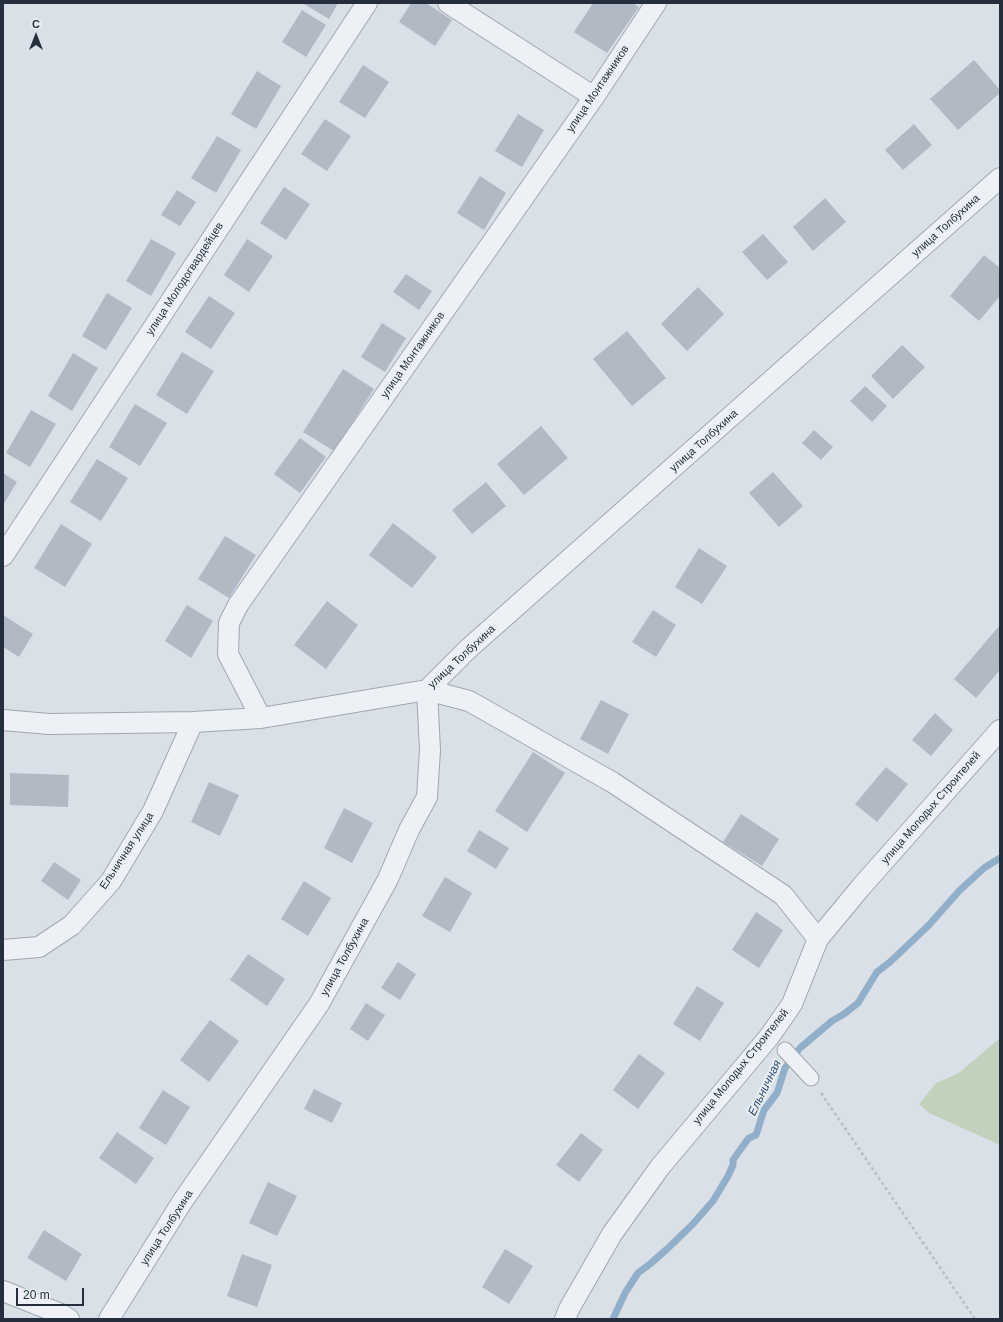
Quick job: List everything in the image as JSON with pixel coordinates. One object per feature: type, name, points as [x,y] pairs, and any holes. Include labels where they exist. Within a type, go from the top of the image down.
[{"type":"street","name":"улица Молодогвардейцев","points":[[3,556],[367,3]]},
{"type":"street","points":[[448,3],[594,97]]},
{"type":"street","name":"улица Монтажников","points":[[261,718],[228,654],[229,623],[238,606],[594,97],[656,3]]},
{"type":"street","name":"улица Толбухина","points":[[109,1319],[182,1202],[320,1004],[388,878],[409,830],[427,797],[430,750],[427,690],[468,649],[1000,178]]},
{"type":"street","points":[[3,720],[49,724],[193,722],[261,718],[427,690],[469,701],[612,782],[783,895],[818,939]]},
{"type":"street","name":"Ельничная улица","points":[[3,950],[39,947],[72,924],[111,881],[153,811],[193,722]]},
{"type":"street","name":"улица Молодых Строителей","points":[[565,1319],[569,1309],[612,1234],[660,1167],[769,1037],[792,1004],[818,939],[1000,730]]},
{"type":"street","points":[[785,1050],[811,1078]]},
{"type":"street","points":[[3,1291],[61,1314],[69,1319]]},
{"type":"path","points":[[811,1078],[975,1319]]},
{"type":"green space","points":[[1000,1038],[1000,1145],[929,1113],[919,1104],[936,1083],[959,1073]]},
{"type":"building","points":[[338,3],[329,19],[304,4]]},
{"type":"building","points":[[411,3],[426,3],[452,20],[435,46],[399,22]]},
{"type":"building","points":[[593,3],[633,3],[639,7],[607,53],[574,32]]},
{"type":"building","points":[[302,10],[326,25],[306,57],[282,42]]},
{"type":"building","points":[[974,60],[1000,90],[1000,93],[958,130],[930,99]]},
{"type":"building","points":[[363,65],[389,82],[365,118],[339,102]]},
{"type":"building","points":[[257,71],[281,86],[256,129],[231,114]]},
{"type":"building","points":[[518,114],[544,130],[522,167],[495,151]]},
{"type":"building","points":[[325,119],[351,136],[327,171],[301,154]]},
{"type":"building","points":[[914,124],[932,145],[903,170],[885,150]]},
{"type":"building","points":[[217,136],[241,150],[216,193],[191,178]]},
{"type":"building","points":[[480,176],[506,193],[484,230],[457,213]]},
{"type":"building","points":[[284,187],[310,204],[286,240],[260,223]]},
{"type":"building","points":[[177,190],[196,202],[180,226],[161,215]]},
{"type":"building","points":[[825,198],[846,222],[813,251],[793,227]]},
{"type":"building","points":[[763,234],[788,262],[767,280],[742,252]]},
{"type":"building","points":[[151,239],[176,253],[151,296],[126,281]]},
{"type":"building","points":[[247,239],[273,256],[249,292],[224,275]]},
{"type":"building","points":[[984,255],[1000,268],[1000,296],[979,321],[950,296]]},
{"type":"building","points":[[406,274],[432,291],[419,310],[393,292]]},
{"type":"building","points":[[698,287],[724,314],[687,351],[661,324]]},
{"type":"building","points":[[107,293],[132,308],[106,350],[82,336]]},
{"type":"building","points":[[209,296],[235,313],[211,349],[185,332]]},
{"type":"building","points":[[382,323],[406,338],[385,372],[361,357]]},
{"type":"building","points":[[627,331],[666,378],[632,406],[593,359]]},
{"type":"building","points":[[902,345],[925,367],[893,399],[871,376]]},
{"type":"building","points":[[182,352],[214,371],[187,414],[156,395]]},
{"type":"building","points":[[73,353],[98,368],[72,411],[48,396]]},
{"type":"building","points":[[343,369],[374,389],[334,451],[303,432]]},
{"type":"building","points":[[865,386],[887,406],[872,422],[850,401]]},
{"type":"building","points":[[135,404],[167,423],[140,466],[109,447]]},
{"type":"building","points":[[31,410],[56,424],[30,467],[6,453]]},
{"type":"building","points":[[541,426],[568,458],[524,495],[497,464]]},
{"type":"building","points":[[814,430],[833,447],[821,460],[802,443]]},
{"type":"building","points":[[300,438],[326,457],[300,493],[274,474]]},
{"type":"building","points":[[97,459],[128,478],[101,521],[70,502]]},
{"type":"building","points":[[773,472],[803,506],[779,527],[749,493]]},
{"type":"building","points":[[3,473],[17,482],[3,505]]},
{"type":"building","points":[[486,482],[506,506],[472,534],[452,510]]},
{"type":"building","points":[[393,523],[437,557],[412,588],[369,555]]},
{"type":"building","points":[[61,524],[92,544],[65,587],[34,568]]},
{"type":"building","points":[[225,536],[256,555],[229,598],[198,579]]},
{"type":"building","points":[[699,548],[727,566],[702,604],[675,587]]},
{"type":"building","points":[[327,601],[358,625],[326,669],[294,645]]},
{"type":"building","points":[[187,605],[213,621],[191,658],[165,641]]},
{"type":"building","points":[[653,610],[676,625],[656,657],[632,642]]},
{"type":"building","points":[[3,615],[33,634],[19,657],[3,647]]},
{"type":"building","points":[[1000,625],[1000,670],[976,698],[954,679]]},
{"type":"building","points":[[601,700],[629,714],[608,754],[580,739]]},
{"type":"building","points":[[935,713],[953,730],[931,756],[912,740]]},
{"type":"building","points":[[533,752],[565,773],[527,832],[495,811]]},
{"type":"building","points":[[886,767],[908,784],[877,822],[855,804]]},
{"type":"building","points":[[10,773],[69,775],[68,807],[10,805]]},
{"type":"building","points":[[209,782],[239,795],[220,836],[191,822]]},
{"type":"building","points":[[344,808],[373,823],[352,863],[324,848]]},
{"type":"building","points":[[741,814],[779,839],[762,866],[723,842]]},
{"type":"building","points":[[479,830],[509,848],[496,869],[467,851]]},
{"type":"building","points":[[54,862],[81,880],[68,900],[41,881]]},
{"type":"building","points":[[445,877],[472,893],[450,932],[422,916]]},
{"type":"building","points":[[304,881],[331,898],[308,936],[281,919]]},
{"type":"building","points":[[756,912],[783,930],[759,968],[732,950]]},
{"type":"building","points":[[248,954],[285,979],[267,1006],[230,980]]},
{"type":"building","points":[[398,962],[416,974],[400,1000],[381,988]]},
{"type":"building","points":[[697,986],[724,1003],[700,1041],[673,1024]]},
{"type":"building","points":[[366,1003],[385,1015],[368,1041],[350,1029]]},
{"type":"building","points":[[210,1020],[239,1041],[209,1082],[180,1060]]},
{"type":"building","points":[[639,1054],[665,1073],[638,1109],[613,1090]]},
{"type":"building","points":[[314,1089],[342,1103],[332,1123],[304,1109]]},
{"type":"building","points":[[163,1090],[190,1107],[166,1145],[139,1128]]},
{"type":"building","points":[[117,1132],[154,1158],[136,1184],[99,1158]]},
{"type":"building","points":[[581,1133],[603,1150],[579,1182],[556,1165]]},
{"type":"building","points":[[268,1182],[297,1196],[277,1236],[249,1223]]},
{"type":"building","points":[[44,1230],[82,1254],[66,1281],[27,1258]]},
{"type":"building","points":[[505,1249],[533,1266],[509,1304],[482,1287]]},
{"type":"building","points":[[242,1254],[272,1265],[257,1307],[227,1296]]},
{"type":"waterway","name":"Ельничная","points":[[613,1319],[625,1293],[638,1273],[666,1250],[692,1225],[713,1201],[728,1176],[733,1165],[733,1160],[749,1138],[756,1135],[764,1110],[777,1093],[785,1068],[800,1048],[832,1021],[858,1003],[877,972],[890,962],[929,925],[959,891],[984,868],[1000,858]]}]
